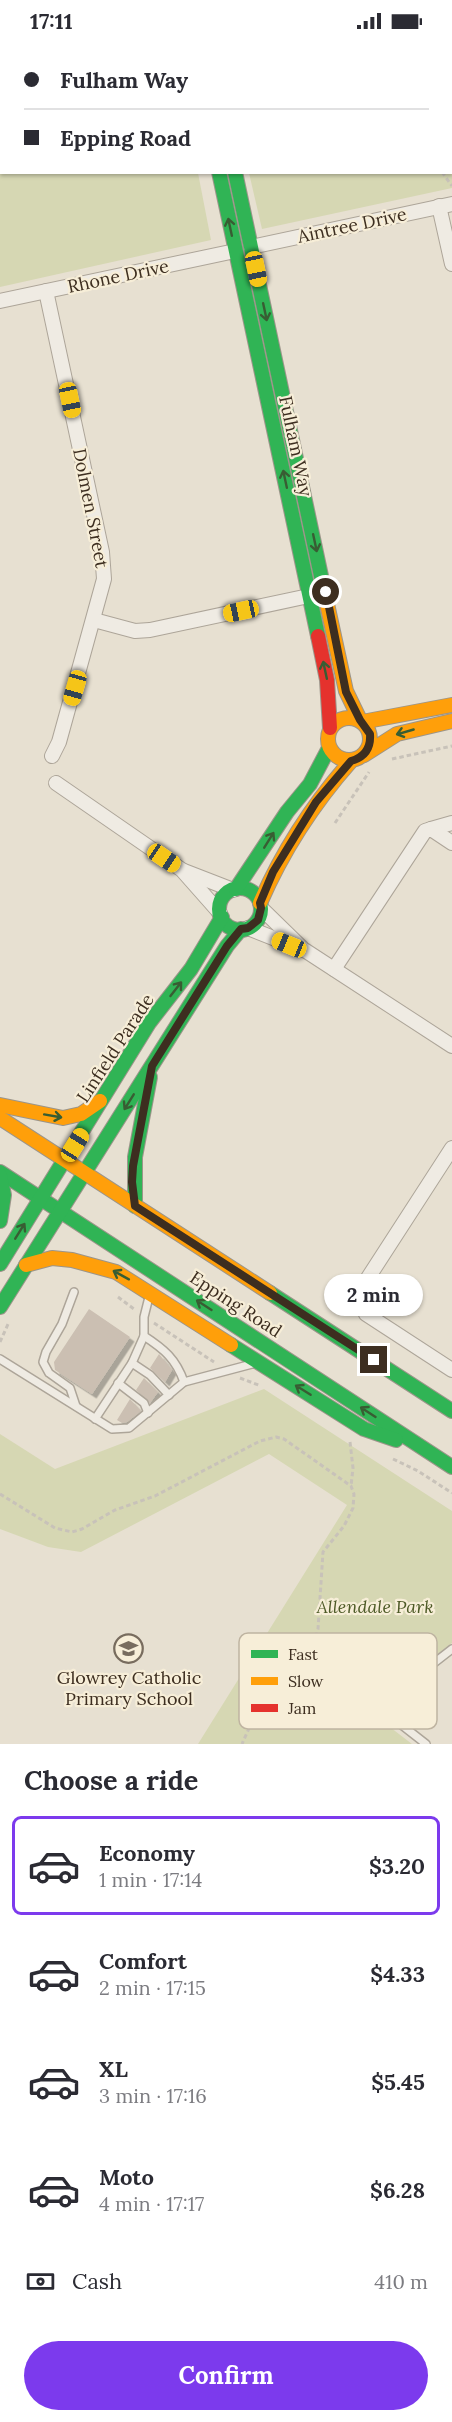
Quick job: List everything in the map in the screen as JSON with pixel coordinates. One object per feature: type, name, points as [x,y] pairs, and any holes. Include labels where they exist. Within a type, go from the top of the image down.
[{"type":"street","name":"Fulham Way","points":[[219,174],[327,680],[330,728]]},
{"type":"street","name":"Fulham Way","points":[[235,174],[346,692],[361,721]]},
{"type":"street","name":"Aintree Drive","points":[[251,247],[446,205]]},
{"type":"street","points":[[446,205],[452,264]]},
{"type":"street","name":"Rhone Drive","points":[[0,301],[236,250]]},
{"type":"street","name":"Dolmen Street","points":[[46,291],[102,552],[104,579],[59,742],[52,756]]},
{"type":"street","points":[[94,620],[135,630],[150,630],[326,592]]},
{"type":"street","points":[[452,705],[361,721],[340,719],[330,728],[327,741],[329,748],[338,758],[357,758],[397,734],[452,721]]},
{"type":"street","points":[[0,1307],[62,1212],[227,946],[244,929],[258,920],[273,872],[316,802],[370,742],[367,728],[361,721]]},
{"type":"street","points":[[221,915],[222,899],[234,889],[287,812],[310,784],[329,748]]},
{"type":"street","points":[[56,783],[183,870],[234,889],[242,888],[253,892],[261,905],[306,951],[452,1046]]},
{"type":"street","points":[[334,969],[425,831],[452,823]]},
{"type":"street","points":[[431,830],[452,843]]},
{"type":"street","points":[[183,870],[229,926],[306,951]]},
{"type":"street","name":"Linfield Parade","points":[[0,1264],[149,1023],[191,969],[221,915]]},
{"type":"street","points":[[135,1206],[133,1166],[152,1066]]},
{"type":"street","points":[[0,1105],[63,1118],[81,1114],[102,1100]]},
{"type":"street","name":"Epping Road","points":[[0,1118],[452,1412]]},
{"type":"street","points":[[452,1148],[366,1281],[360,1300],[366,1314],[452,1370]]},
{"type":"street","points":[[0,1174],[4,1196],[0,1221]]},
{"type":"street","name":"Epping Road","points":[[0,1174],[62,1212],[147,1272],[452,1467]]},
{"type":"street","points":[[26,1265],[52,1257],[116,1272],[149,1289],[260,1363],[364,1428],[431,1453]]},
{"type":"lane","points":[[95,1419],[132,1363],[144,1336],[144,1317],[149,1289]]},
{"type":"lane","points":[[74,1292],[62,1324],[43,1362],[49,1373],[70,1388],[76,1407]]},
{"type":"lane","points":[[144,1336],[165,1350],[178,1365],[184,1382]]},
{"type":"lane","points":[[0,1359],[95,1419],[112,1429],[120,1430],[129,1428],[184,1382],[260,1363]]},
{"type":"lane","points":[[132,1363],[150,1375],[169,1395]]},
{"type":"lane","points":[[118,1383],[144,1403],[148,1413]]},
{"type":"lane","points":[[437,1661],[452,1649]]},
{"type":"lane","points":[[407,1729],[426,1744]]},
{"type":"path","points":[[387,760],[452,746]]},
{"type":"path","points":[[335,823],[371,770]]},
{"type":"path","points":[[144,1317],[227,1371],[252,1384],[266,1387]]},
{"type":"path","points":[[317,1633],[323,1552],[344,1526],[353,1508],[350,1434]]},
{"type":"path","points":[[0,1494],[55,1528],[72,1532],[115,1510],[155,1496],[260,1440],[276,1437],[284,1439],[351,1486]]},
{"type":"path","points":[[389,1457],[418,1471],[452,1493]]},
{"type":"path","points":[[242,1744],[249,1729]]},
{"type":"green space","points":[[0,174],[198,174],[211,240],[0,287]]},
{"type":"green space","points":[[249,174],[452,174],[452,188],[262,229]]},
{"type":"green space","name":"Allendale Park","points":[[264,1389],[452,1511],[452,1643],[437,1654],[437,1633],[267,1633],[347,1505],[269,1454],[81,1552],[48,1547],[0,1529],[0,1434],[55,1469]]},
{"type":"green space","name":"Allendale Park","points":[[239,1678],[239,1729],[392,1729],[412,1744],[198,1744]]},
{"type":"building","points":[[89,1309],[130,1337],[92,1394],[55,1370],[54,1362]]},
{"type":"building","points":[[159,1354],[172,1370],[165,1382],[150,1368]]},
{"type":"building","points":[[144,1378],[158,1392],[150,1403],[136,1390]]},
{"type":"building","points":[[130,1399],[141,1411],[127,1422],[122,1423],[117,1420]]},
{"type":"traffic: fast","points":[[219,174],[318,636]]},
{"type":"traffic: fast","points":[[235,174],[324,590]]},
{"type":"traffic: fast","points":[[236,889],[287,812],[310,784],[329,748]]},
{"type":"traffic: fast","points":[[240,888],[255,894],[261,909],[255,924],[240,930],[225,924],[219,909],[225,894],[240,888]]},
{"type":"traffic: fast","points":[[0,1264],[149,1023],[191,969],[222,917]]},
{"type":"traffic: fast","points":[[0,1307],[227,946],[241,929]]},
{"type":"traffic: fast","points":[[135,1206],[135,1157],[150,1077]]},
{"type":"traffic: fast","points":[[0,1172],[452,1467]]},
{"type":"traffic: fast","points":[[0,1175],[4,1195],[0,1221]]},
{"type":"traffic: fast","points":[[270,1293],[452,1411]]},
{"type":"traffic: fast","points":[[231,1345],[364,1429],[396,1440]]},
{"type":"traffic: slow","points":[[324,590],[346,691],[360,720]]},
{"type":"traffic: slow","points":[[362,722],[452,705]]},
{"type":"traffic: slow","points":[[349,718],[357,719],[364,724],[369,731],[370,739],[369,747],[364,754],[357,759],[349,760],[341,759],[334,754],[329,747],[328,739],[329,731],[334,724],[341,719],[349,718]]},
{"type":"traffic: slow","points":[[364,755],[397,734],[452,721]]},
{"type":"traffic: slow","points":[[260,903],[300,828],[351,761]]},
{"type":"traffic: slow","points":[[0,1105],[63,1118],[81,1114],[100,1101]]},
{"type":"traffic: slow","points":[[0,1118],[270,1293]]},
{"type":"traffic: slow","points":[[26,1265],[52,1258],[72,1260],[116,1272],[231,1345]]},
{"type":"traffic: jam","points":[[318,636],[327,680],[330,728]]},
{"type":"place","name":"Glowrey Catholic Primary School","points":[[129,1648]]},
{"type":"route","points":[[326,592],[346,692],[370,734],[368,749],[364,755],[351,761],[316,802],[273,872],[260,903],[258,920],[254,925],[241,929],[227,946],[152,1066],[132,1182],[135,1206],[374,1360]]}]
